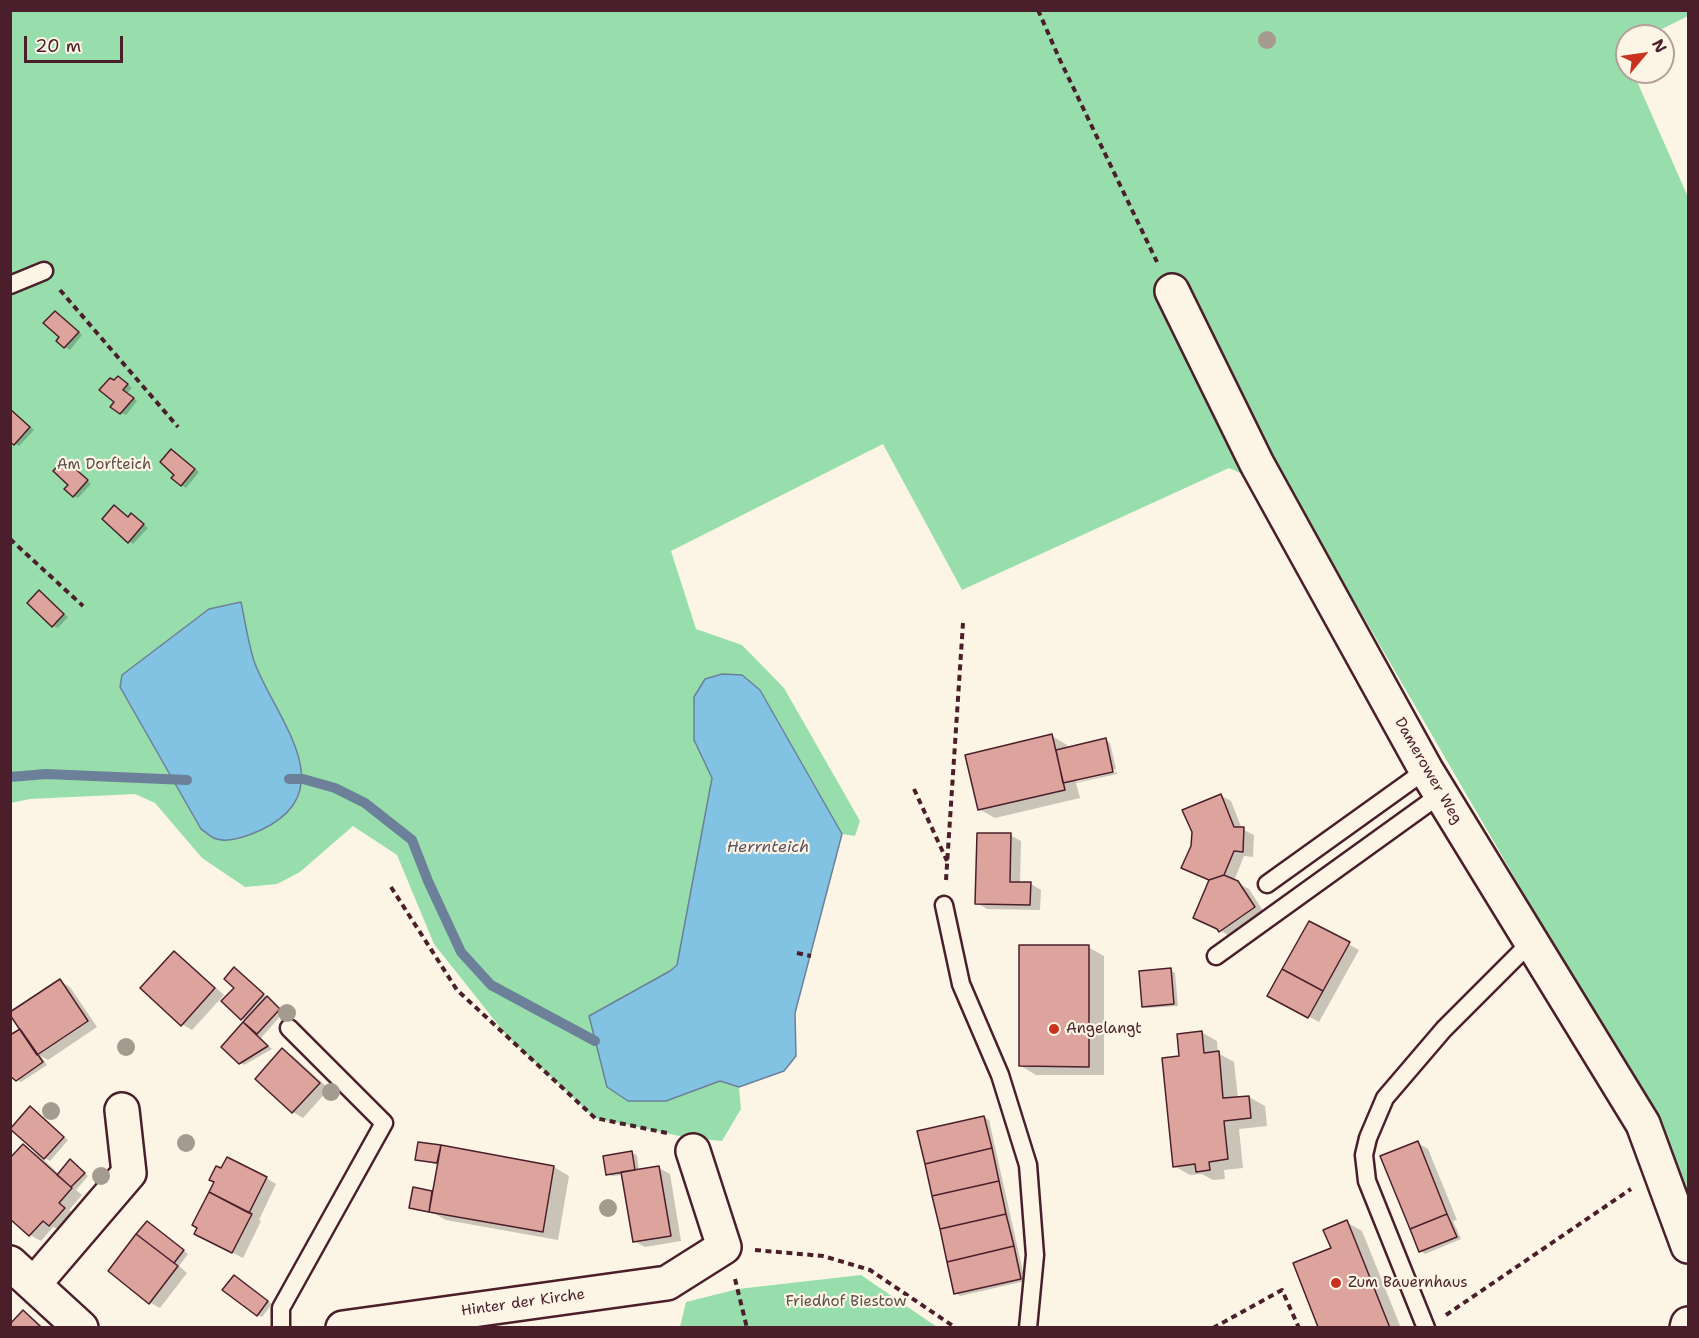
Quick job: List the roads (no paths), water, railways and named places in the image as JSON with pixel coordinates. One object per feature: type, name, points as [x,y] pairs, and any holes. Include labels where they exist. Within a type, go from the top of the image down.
[{"type":"street","name":"Damerower Weg","points":[[1172,291],[1257,464],[1434,782],[1643,1124],[1689,1246]]},
{"type":"street","points":[[81,1328],[22,1274],[129,1173],[122,1110]]},
{"type":"street","name":"Hinter der Kirche","points":[[356,1327],[667,1282],[724,1247],[693,1151]]},
{"type":"lane","points":[[10,285],[44,271]]},
{"type":"lane","points":[[1267,884],[1434,782]]},
{"type":"lane","points":[[1216,956],[1434,782]]},
{"type":"lane","points":[[944,905],[961,984],[1000,1075],[1028,1165],[1035,1255],[1028,1328]]},
{"type":"lane","points":[[1432,1324],[1367,1180],[1364,1155],[1368,1138],[1384,1098],[1444,1029],[1531,942]]},
{"type":"lane","points":[[281,1328],[281,1308],[384,1123],[289,1028]]},
{"type":"water","points":[[241,602],[254,661],[297,752],[301,774],[299,795],[286,814],[261,830],[239,838],[222,840],[201,829],[120,687],[122,675],[209,609]]},
{"type":"water","name":"Herrnteich","points":[[722,674],[742,675],[760,690],[842,834],[795,1013],[796,1056],[784,1071],[739,1087],[720,1081],[666,1101],[628,1101],[607,1087],[589,1016],[677,965],[712,778],[694,740],[694,697],[705,679]]},
{"type":"waterway","points":[[10,777],[46,774],[187,780]]},
{"type":"waterway","points":[[289,779],[303,779],[335,788],[365,803],[412,840],[461,952],[491,985],[595,1041]]},
{"type":"place","name":"Angelangt","points":[[1054,1029]]},
{"type":"place","name":"Zum Bauernhaus","points":[[1336,1283]]},
{"type":"park label","name":"Am Dorfteich","points":[[104,465]]},
{"type":"park label","name":"Friedhof Biestow","points":[[846,1302]]}]
